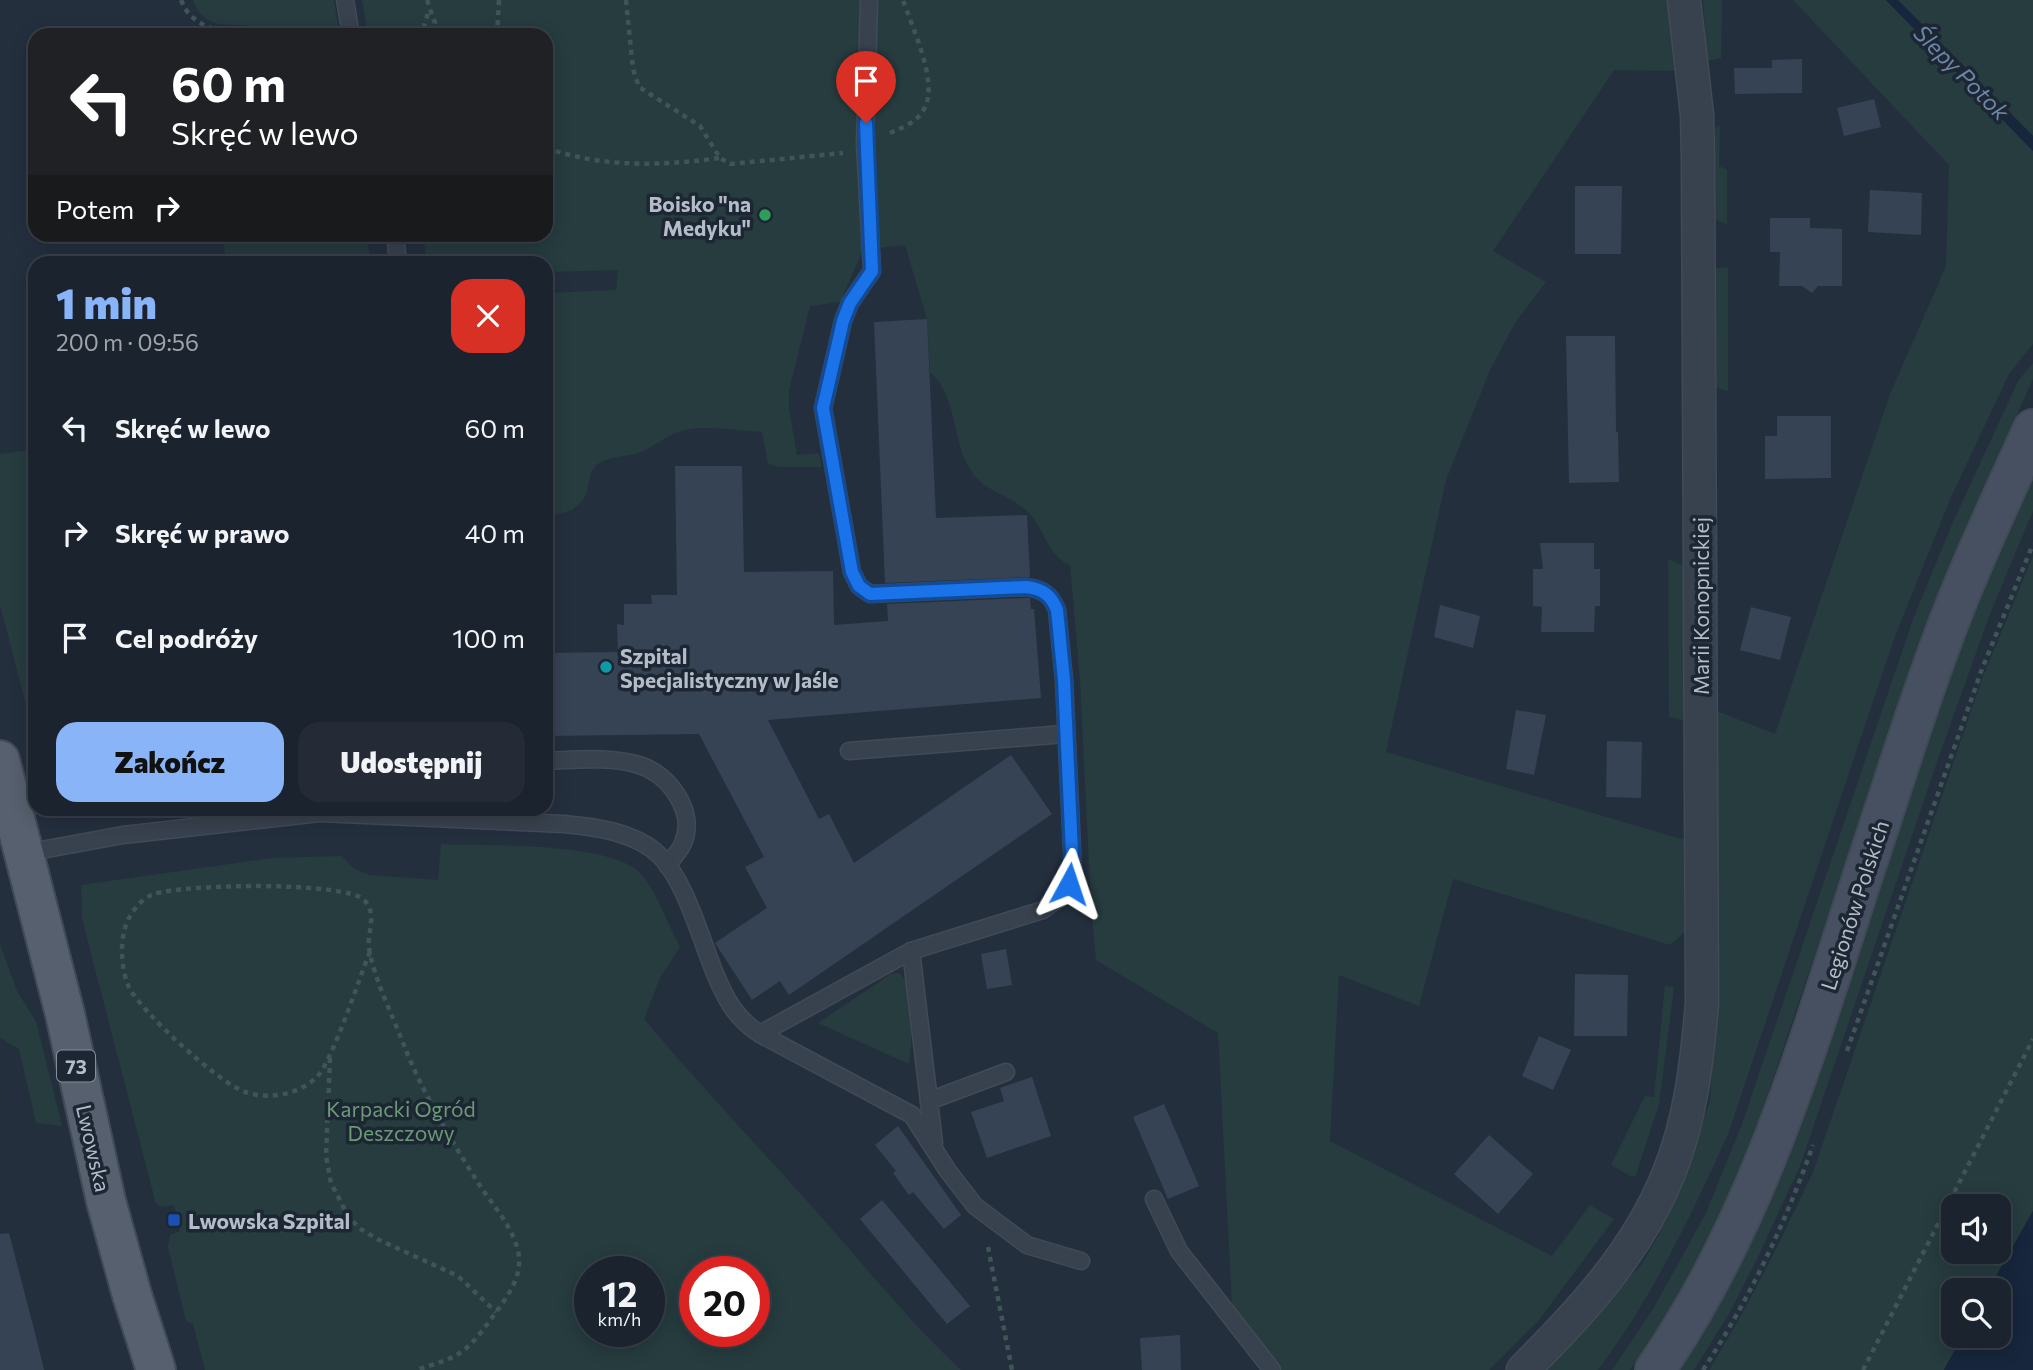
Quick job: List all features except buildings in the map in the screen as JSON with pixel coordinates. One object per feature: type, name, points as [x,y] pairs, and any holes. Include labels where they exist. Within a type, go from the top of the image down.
[{"type":"main road","name":"Legionów Polskich","points":[[1655,1370],[1705,1289],[1737,1229],[1762,1167],[1828,985],[1958,599],[2033,429]]},
{"type":"main road","name":"Lwowska","points":[[0,760],[65,1014],[106,1200],[156,1370]]},
{"type":"street","name":"Marii Konopnickiej","points":[[1523,1370],[1605,1281],[1640,1232],[1655,1205],[1669,1173],[1691,1095],[1702,1003],[1698,158],[1697,115],[1684,0]]},
{"type":"lane","points":[[345,0],[350,28]]},
{"type":"lane","points":[[760,1034],[911,951],[1043,910],[1063,895],[1073,871],[1064,680],[1057,610],[1048,595],[1037,588],[1026,587],[881,595],[864,592],[854,580],[823,408],[843,321],[855,294],[872,271],[865,145],[869,0]]},
{"type":"lane","points":[[849,751],[1065,734]]},
{"type":"lane","points":[[553,761],[625,762],[640,765],[662,777],[681,800],[686,832],[683,843],[667,865]]},
{"type":"lane","points":[[25,853],[123,835],[279,816]]},
{"type":"lane","points":[[410,816],[590,826],[611,831],[649,848],[667,865],[732,1010],[739,1019],[760,1034],[912,1115],[948,1171],[975,1206],[1027,1245],[1081,1261]]},
{"type":"lane","points":[[911,951],[935,1148]]},
{"type":"lane","points":[[929,1101],[1006,1072]]},
{"type":"lane","points":[[1154,1199],[1179,1251],[1272,1370]]},
{"type":"path","points":[[181,0],[187,15],[206,28]]},
{"type":"path","points":[[427,0],[429,10]]},
{"type":"path","points":[[497,28],[499,0]]},
{"type":"path","points":[[626,0],[635,80],[639,87],[700,126],[720,158],[730,164],[847,152],[912,122],[927,100],[928,75],[903,0]]},
{"type":"path","points":[[553,150],[616,164],[663,165],[720,158]]},
{"type":"path","points":[[256,886],[352,893],[368,904],[372,915],[370,952],[319,1076],[292,1093],[278,1096],[244,1091],[226,1081],[153,1020],[129,987],[123,962],[124,930],[140,903],[160,893],[256,886]]},
{"type":"path","points":[[370,952],[409,1058],[475,1179],[516,1245],[519,1261],[516,1279],[510,1292],[462,1354],[416,1370]]},
{"type":"path","points":[[1863,1370],[2033,1039]]},
{"type":"path","points":[[330,1054],[326,1156],[331,1183],[348,1216],[359,1228],[377,1239],[458,1276],[496,1312]]},
{"type":"path","points":[[975,1206],[987,1240],[1012,1370]]},
{"type":"green space","points":[[193,0],[334,0],[339,28],[218,24],[197,9]]},
{"type":"green space","points":[[362,0],[1671,0],[1680,71],[1614,70],[1493,251],[1546,282],[1515,323],[1491,368],[1446,480],[1386,752],[1688,841],[1688,929],[1670,945],[1453,879],[1419,1006],[1339,975],[1330,1141],[1552,1256],[1590,1205],[1614,1219],[1539,1320],[1489,1370],[1282,1370],[1232,1305],[1218,1033],[1096,960],[1080,680],[1070,565],[1052,550],[1025,509],[980,481],[966,463],[946,395],[930,372],[927,319],[905,245],[863,250],[840,302],[810,306],[789,390],[789,409],[797,455],[819,453],[822,467],[779,467],[768,464],[762,432],[714,428],[680,431],[638,453],[601,462],[594,467],[587,491],[576,507],[553,514],[553,293],[616,290],[618,270],[553,272],[553,256],[426,256],[424,242],[553,242],[553,28],[367,28]]},
{"type":"green space","points":[[1703,0],[1722,0],[1721,58],[1707,61]]},
{"type":"green space","points":[[1793,0],[1886,0],[2033,151],[2033,344],[2009,374],[1952,495],[1895,636],[1728,1134],[1700,1195],[1653,1285],[1618,1343],[1598,1370],[1544,1370],[1642,1264],[1665,1223],[1684,1180],[1710,1101],[1715,1014],[1712,709],[1775,734],[1890,394],[1946,266],[1949,165]]},
{"type":"green space","points":[[1898,0],[2033,0],[2033,136],[2016,119]]},
{"type":"green space","points":[[1720,125],[1719,166],[1727,170],[1727,224],[1716,220],[1715,129]]},
{"type":"green space","points":[[224,242],[367,242],[370,256],[225,256]]},
{"type":"green space","points":[[1728,267],[1728,391],[1713,387],[1711,269]]},
{"type":"green space","points":[[2033,363],[2033,379],[1949,568],[1887,741],[1757,1126],[1719,1217],[1669,1312],[1630,1370],[1612,1370],[1653,1309],[1706,1213],[1742,1124],[1913,619],[1953,522],[2018,381]]},
{"type":"green space","points":[[28,450],[28,712],[0,605],[0,454]]},
{"type":"green space","points":[[2033,477],[2033,511],[1990,614],[1938,759],[1800,1166],[1730,1312],[1694,1370],[1674,1370],[1717,1304],[1754,1234],[1785,1161],[1971,614]]},
{"type":"green space","points":[[2033,556],[2033,1211],[2011,1250],[2011,1194],[1941,1194],[1941,1264],[2003,1264],[1995,1278],[1941,1278],[1941,1348],[1956,1348],[1944,1370],[1709,1370],[1764,1273],[1813,1172],[1982,679]]},
{"type":"green space","points":[[1668,559],[1693,570],[1691,722],[1669,717]]},
{"type":"green space","name":"Karpacki Ogród Deszczowy","points":[[441,844],[579,851],[629,865],[643,876],[680,947],[660,978],[644,1019],[901,1308],[961,1370],[205,1370],[193,1324],[186,1321],[168,1247],[170,1235],[180,1231],[174,1205],[163,1207],[156,1204],[82,919],[81,885],[272,858],[342,856],[354,869],[370,875],[438,880]]},
{"type":"green space","points":[[0,944],[17,991],[36,1022],[62,1126],[36,1123],[19,1049],[0,1038]]},
{"type":"green space","points":[[899,973],[904,979],[909,1001],[909,1064],[818,1023],[891,974]]},
{"type":"green space","points":[[1665,986],[1674,987],[1659,1104],[1636,1175],[1632,1177],[1611,1165],[1645,1096],[1654,1097]]},
{"type":"water","name":"Ślepy Potok","points":[[1886,0],[1898,0],[2033,136],[2033,151]]},
{"type":"water","points":[[2033,1211],[2033,1370],[1944,1370],[1956,1348],[2011,1348],[2011,1278],[1995,1278],[2003,1264],[2011,1264],[2011,1250]]},
{"type":"place","name":"Boisko \"na Medyku\"","points":[[765,215]]},
{"type":"place","name":"Szpital Specjalistyczny w Jaśle","points":[[606,667]]},
{"type":"place","name":"Lwowska Szpital","points":[[174,1220]]},
{"type":"route","points":[[866,123],[872,271],[850,303],[843,321],[823,408],[854,580],[864,592],[870,594],[1026,587],[1037,588],[1053,600],[1057,610],[1064,680],[1073,871],[1069,884]]}]
